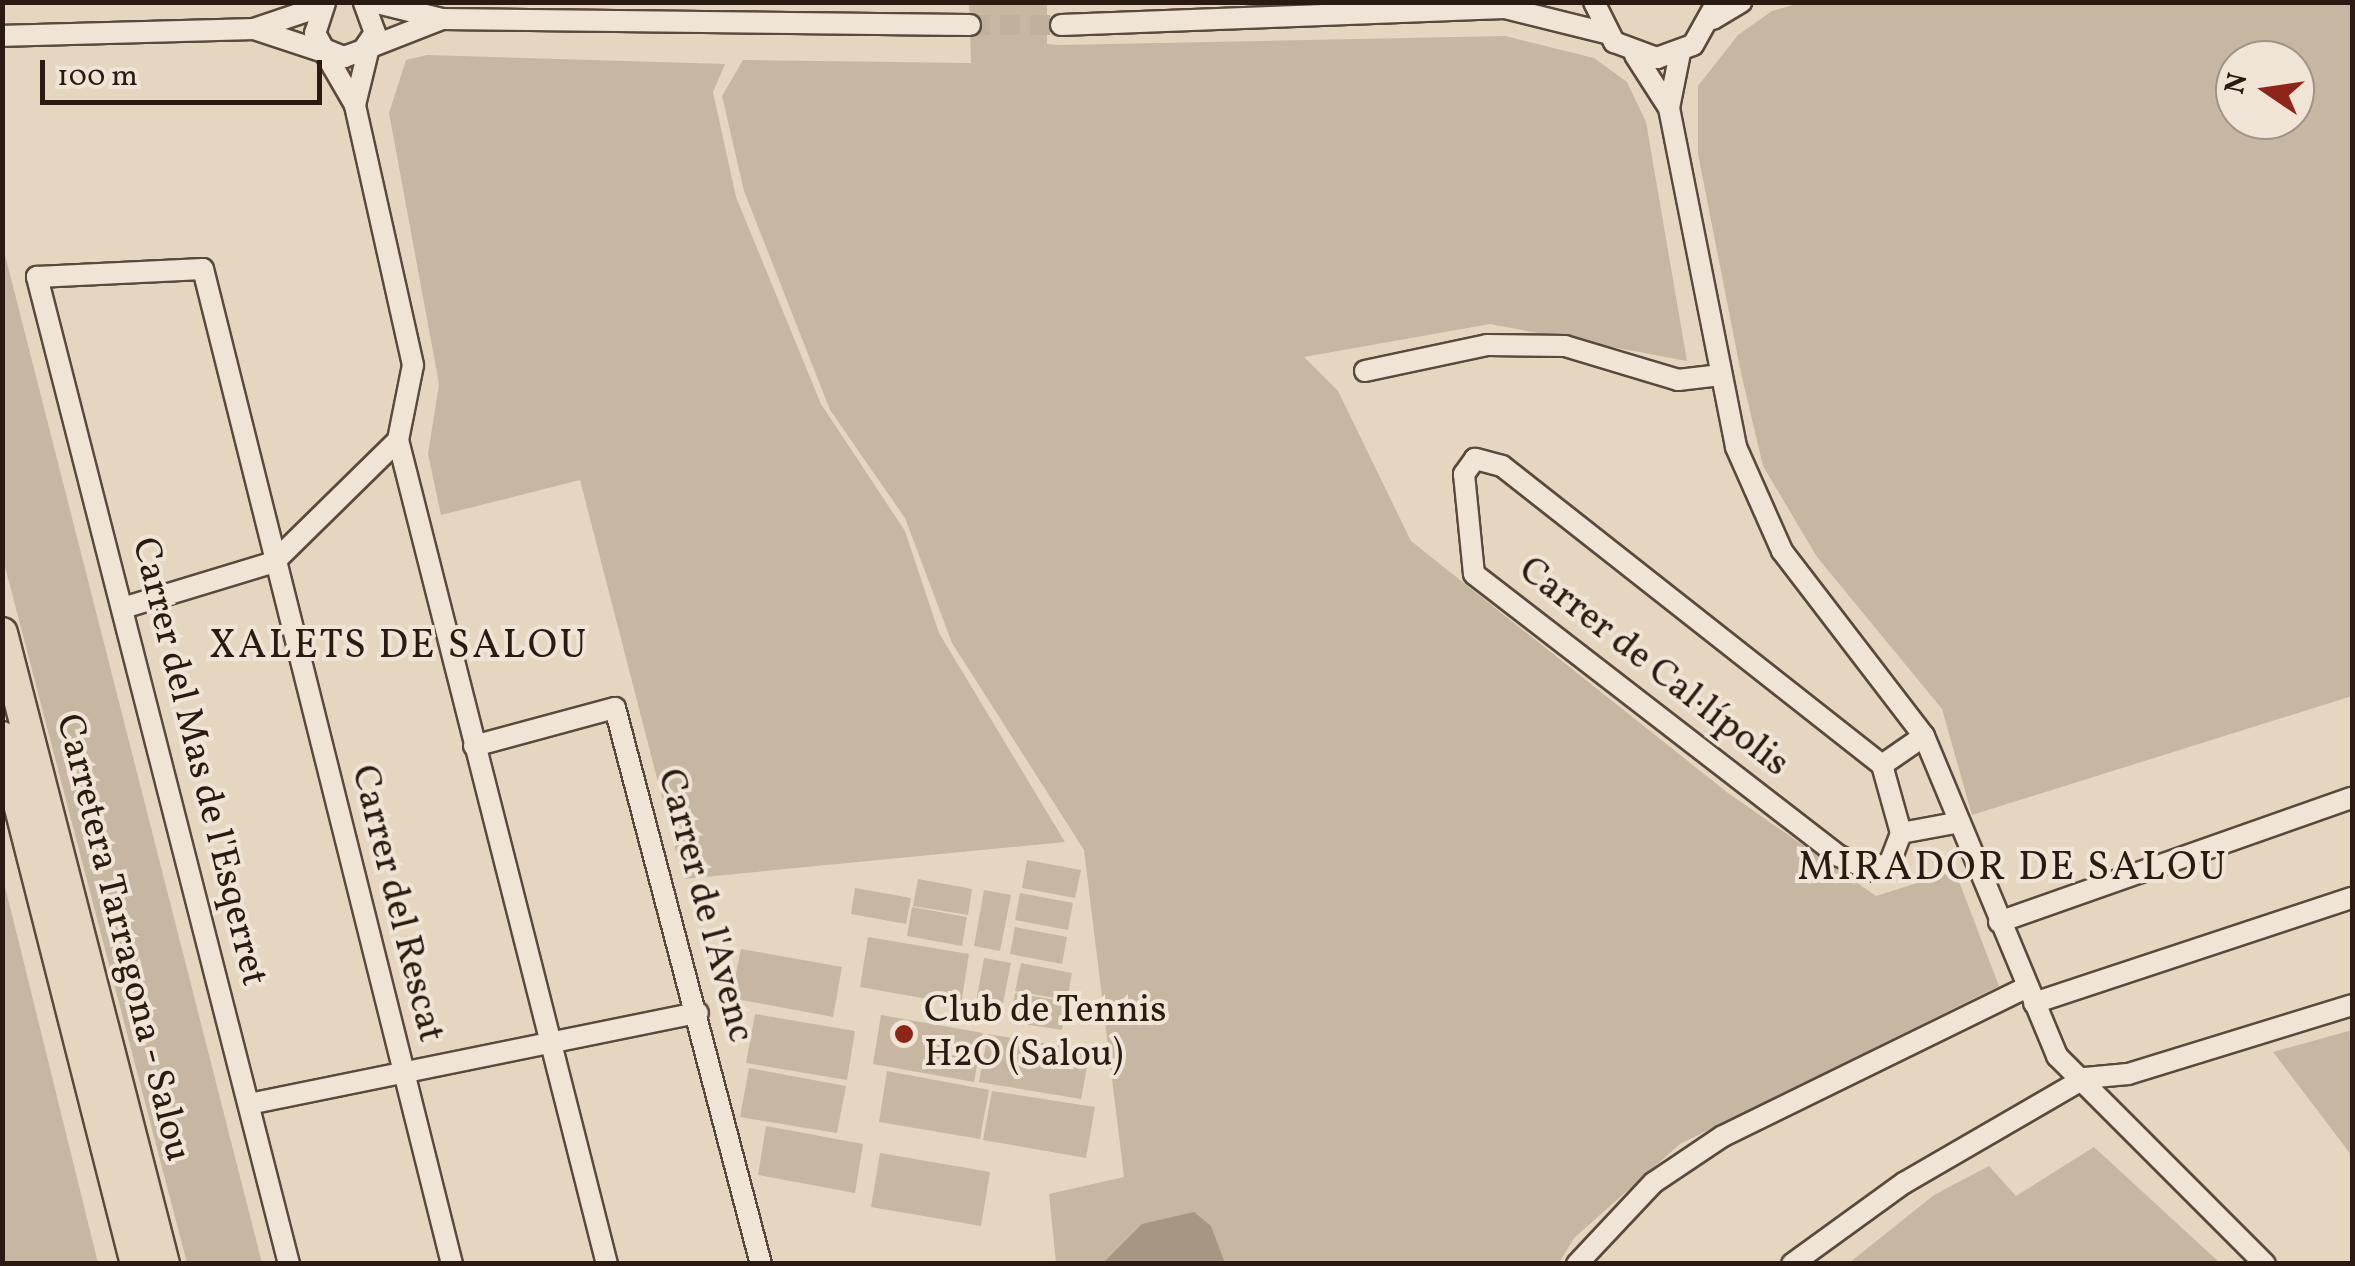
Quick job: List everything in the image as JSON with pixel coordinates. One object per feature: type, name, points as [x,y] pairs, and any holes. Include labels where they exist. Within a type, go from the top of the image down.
[{"type":"highway","name":"Carretera Tarragona - Salou","points":[[2,633],[164,1264]]},
{"type":"highway","name":"Carretera Tarragona - Salou","points":[[2,737],[136,1264]]},
{"type":"street","points":[[354,106],[375,22],[364,2]]},
{"type":"street","points":[[373,2],[442,19],[970,24]]},
{"type":"street","points":[[1594,2],[1606,33]]},
{"type":"street","points":[[1668,108],[1680,53],[1715,11],[1741,2]]},
{"type":"street","points":[[254,29],[324,4],[325,49],[354,106],[413,365],[398,440],[606,1264]]},
{"type":"street","points":[[1061,26],[1513,6],[1606,33],[1635,55],[1668,108],[1736,447],[1782,552],[1924,736],[1956,823],[2057,1056],[2085,1078],[2264,1264]]},
{"type":"street","points":[[2,36],[254,29],[325,49],[368,47],[442,19]]},
{"type":"street","points":[[1635,55],[1680,53]]},
{"type":"street","name":"Carrer del Rescat","points":[[37,278],[203,269],[452,1264]]},
{"type":"street","name":"Carrer del Mas de l'Esqerret","points":[[37,278],[289,1264]]},
{"type":"street","points":[[1364,370],[1487,345],[1565,346],[1678,380],[1722,376]]},
{"type":"street","points":[[123,608],[274,562],[398,440]]},
{"type":"street","name":"Carrer de Cal·lípolis","points":[[1882,764],[1502,466],[1475,459],[1464,474],[1474,574],[1839,856],[1872,871],[1890,862],[1901,832]]},
{"type":"street","name":"Carrer de l'Avenc","points":[[474,746],[615,708],[761,1264]]},
{"type":"street","points":[[1924,736],[1882,764],[1901,832],[1956,823]]},
{"type":"street","points":[[1998,922],[2352,798]]},
{"type":"street","points":[[1577,1264],[1653,1184],[1722,1136],[2031,995],[2352,898]]},
{"type":"street","points":[[1792,1264],[1904,1182],[2085,1078],[2128,1074],[2352,1006]]},
{"type":"street","points":[[249,1104],[698,1013]]},
{"type":"shaded area","points":[[969,2],[1047,3],[1047,44],[1505,36],[1594,58],[1627,82],[1646,122],[1687,361],[1490,324],[1304,357],[1338,391],[1411,541],[1728,793],[1876,896],[1955,871],[1999,986],[1680,1144],[1574,1238],[1559,1263],[1056,1263],[1049,1194],[1124,1177],[1084,850],[952,643],[905,518],[830,410],[744,191],[722,96],[743,60],[971,63]]},
{"type":"shaded area","points":[[1805,2],[2352,3],[2352,696],[1972,815],[1942,709],[1817,557],[1763,466],[1698,154],[1698,86],[1738,35],[1772,11]]},
{"type":"shaded area","points":[[427,55],[725,64],[713,92],[736,197],[821,404],[905,531],[939,633],[1065,842],[683,879],[580,480],[441,515],[428,454],[439,384],[389,113],[406,60]]},
{"type":"shaded area","points":[[3,247],[262,1263],[187,1263],[3,559]]},
{"type":"shaded area","points":[[1027,860],[1081,870],[1075,898],[1022,888]]},
{"type":"shaded area","points":[[3,879],[20,947],[98,1263],[3,1263]]},
{"type":"shaded area","points":[[918,879],[972,889],[968,915],[913,906]]},
{"type":"shaded area","points":[[855,888],[911,898],[906,924],[851,914]]},
{"type":"shaded area","points":[[984,890],[1011,895],[1000,951],[974,946]]},
{"type":"shaded area","points":[[1020,893],[1073,903],[1068,930],[1015,920]]},
{"type":"shaded area","points":[[912,907],[967,917],[962,946],[907,936]]},
{"type":"shaded area","points":[[1015,927],[1067,937],[1062,964],[1010,954]]},
{"type":"shaded area","points":[[868,937],[969,954],[961,1005],[860,987]]},
{"type":"shaded area","points":[[741,949],[842,967],[833,1017],[731,998]]},
{"type":"shaded area","points":[[984,958],[1011,963],[1000,1018],[974,1013]]},
{"type":"shaded area","points":[[1021,963],[1072,973],[1067,1000],[1015,991]]},
{"type":"shaded area","points":[[1015,993],[1067,1002],[1062,1030],[1010,1022]]},
{"type":"shaded area","points":[[755,1014],[855,1031],[847,1080],[746,1063]]},
{"type":"shaded area","points":[[881,1015],[983,1033],[974,1082],[873,1064]]},
{"type":"shaded area","points":[[2352,1030],[2352,1156],[2273,1052]]},
{"type":"shaded area","points":[[988,1034],[1090,1051],[1081,1099],[979,1082]]},
{"type":"shaded area","points":[[749,1068],[846,1086],[837,1133],[740,1117]]},
{"type":"shaded area","points":[[887,1071],[989,1090],[980,1139],[879,1122]]},
{"type":"shaded area","points":[[992,1091],[1095,1107],[1086,1158],[983,1140]]},
{"type":"shaded area","points":[[766,1126],[863,1144],[855,1193],[758,1175]]},
{"type":"shaded area","points":[[2094,1147],[2220,1263],[1849,1263],[1934,1195],[1989,1166],[2016,1196]]},
{"type":"shaded area","points":[[880,1153],[990,1172],[981,1226],[871,1207]]},
{"type":"shaded area","points":[[1194,1212],[1211,1226],[1225,1263],[1103,1263],[1142,1224]]},
{"type":"tunnel","points":[[970,25],[1061,25]]},
{"type":"place","name":"Club de Tennis H2O (Salou)","points":[[904,1034]]},
{"type":"district","name":"XALETS DE SALOU","points":[[399,647]]},
{"type":"district","name":"MIRADOR DE SALOU","points":[[2013,869]]}]
